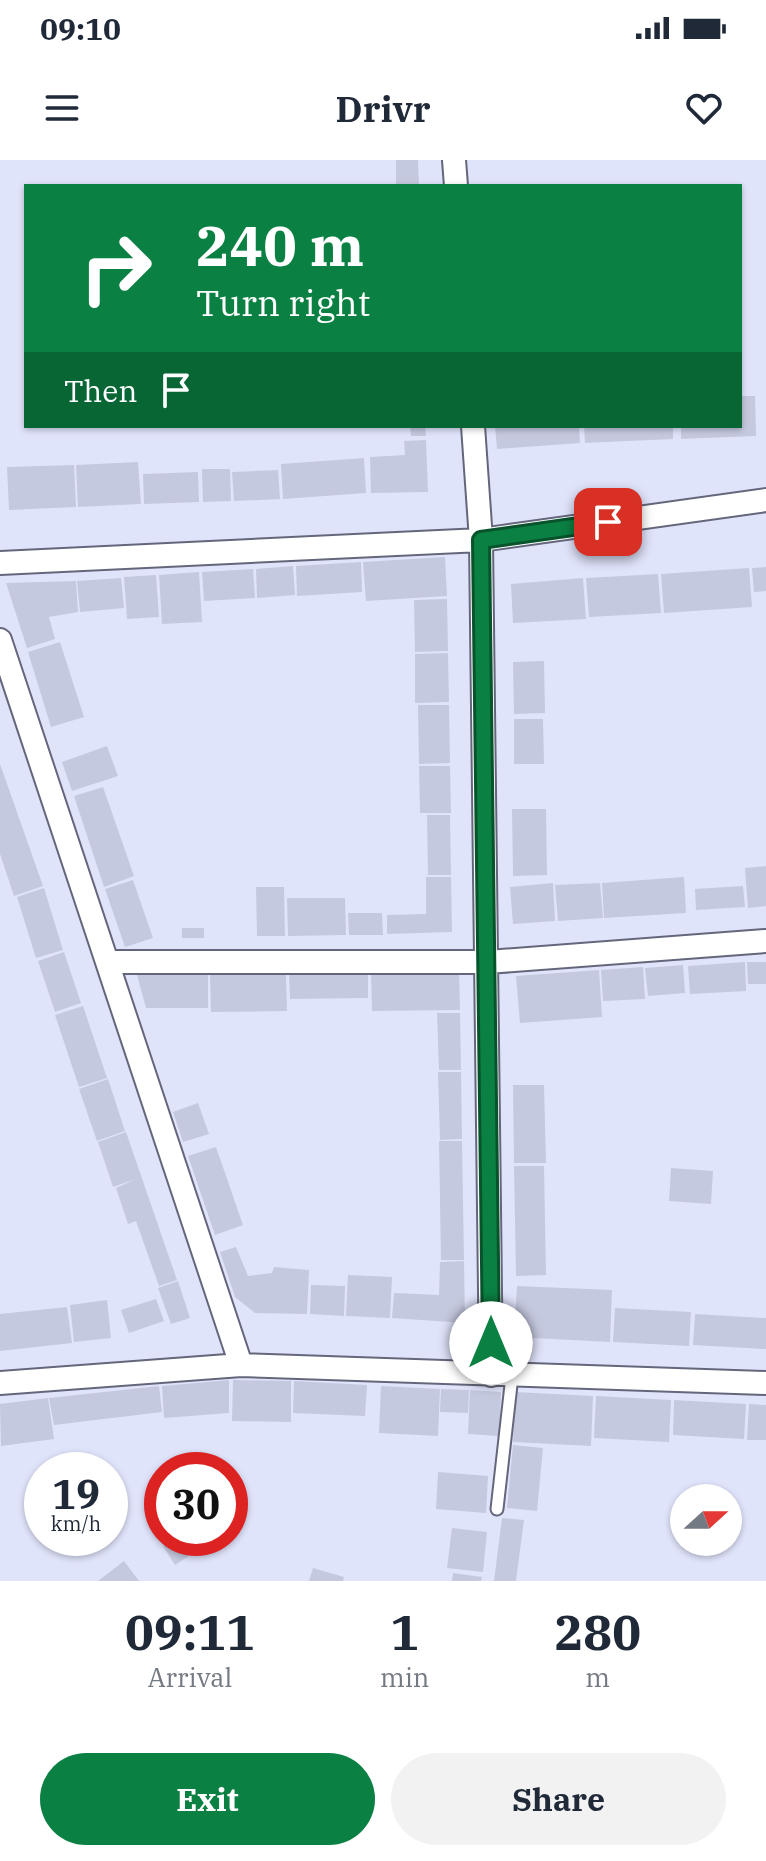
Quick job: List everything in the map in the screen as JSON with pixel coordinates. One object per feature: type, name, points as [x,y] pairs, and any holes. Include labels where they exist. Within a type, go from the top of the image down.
[{"type":"street","points":[[454,160],[456,184]]},
{"type":"street","points":[[473,428],[481,540],[488,962],[502,1376]]},
{"type":"street","points":[[0,563],[481,540],[766,500]]},
{"type":"street","points":[[0,640],[241,1365]]},
{"type":"street","points":[[108,962],[488,962],[766,941]]},
{"type":"street","points":[[0,1383],[241,1365],[766,1383]]},
{"type":"lane","points":[[497,1509],[502,1376]]},
{"type":"building","points":[[396,160],[418,160],[419,184],[396,184]]},
{"type":"building","points":[[742,396],[755,396],[756,436],[681,439],[681,428],[742,428]]},
{"type":"building","points":[[410,428],[425,428],[426,436],[411,436]]},
{"type":"building","points":[[495,428],[579,428],[580,443],[497,449]]},
{"type":"building","points":[[584,428],[673,428],[673,439],[585,443]]},
{"type":"building","points":[[426,440],[428,492],[371,493],[370,457],[405,455],[404,441]]},
{"type":"building","points":[[364,458],[366,493],[283,499],[281,464]]},
{"type":"building","points":[[138,462],[141,504],[78,507],[76,465]]},
{"type":"building","points":[[74,465],[76,507],[9,510],[7,467]]},
{"type":"building","points":[[202,469],[230,469],[231,501],[203,502]]},
{"type":"building","points":[[278,470],[280,499],[234,501],[232,472]]},
{"type":"building","points":[[198,472],[199,502],[144,504],[143,474]]},
{"type":"building","points":[[445,557],[447,596],[366,601],[363,562]]},
{"type":"building","points":[[361,562],[362,592],[297,596],[296,566]]},
{"type":"building","points":[[293,566],[295,595],[257,598],[256,569]]},
{"type":"building","points":[[766,567],[766,591],[754,592],[752,568]]},
{"type":"building","points":[[749,568],[752,607],[664,613],[661,574]]},
{"type":"building","points":[[253,569],[255,598],[204,601],[202,572]]},
{"type":"building","points":[[199,572],[202,622],[162,624],[159,575]]},
{"type":"building","points":[[658,574],[661,613],[589,617],[586,578]]},
{"type":"building","points":[[156,575],[159,617],[127,619],[124,577]]},
{"type":"building","points":[[121,578],[124,608],[80,612],[77,581]]},
{"type":"building","points":[[583,578],[586,619],[513,623],[511,584]]},
{"type":"building","points":[[76,581],[78,612],[49,617],[55,639],[27,648],[6,583]]},
{"type":"building","points":[[447,599],[448,651],[415,652],[414,600]]},
{"type":"building","points":[[60,642],[84,717],[51,727],[28,652]]},
{"type":"building","points":[[448,653],[449,702],[415,703],[415,654]]},
{"type":"building","points":[[544,661],[545,713],[514,714],[513,662]]},
{"type":"building","points":[[418,705],[449,705],[450,763],[419,764]]},
{"type":"building","points":[[514,719],[543,719],[544,764],[514,764]]},
{"type":"building","points":[[107,746],[118,776],[72,791],[62,762]]},
{"type":"building","points":[[0,764],[43,886],[14,896],[0,854]]},
{"type":"building","points":[[419,766],[450,766],[451,813],[420,813]]},
{"type":"building","points":[[103,787],[134,876],[104,887],[74,796]]},
{"type":"building","points":[[512,809],[546,809],[547,875],[513,876]]},
{"type":"building","points":[[427,815],[450,815],[451,875],[428,875]]},
{"type":"building","points":[[766,866],[766,906],[748,908],[745,868]]},
{"type":"building","points":[[426,877],[451,877],[452,932],[387,934],[387,915],[426,914]]},
{"type":"building","points":[[684,877],[686,913],[604,918],[602,883]]},
{"type":"building","points":[[133,880],[153,938],[125,947],[105,889]]},
{"type":"building","points":[[553,883],[555,921],[513,924],[510,887]]},
{"type":"building","points":[[600,883],[603,918],[558,921],[555,885]]},
{"type":"building","points":[[743,886],[745,907],[696,910],[695,889]]},
{"type":"building","points":[[256,887],[284,887],[285,936],[257,936]]},
{"type":"building","points":[[44,888],[63,950],[36,958],[17,897]]},
{"type":"building","points":[[287,898],[345,898],[346,935],[288,936]]},
{"type":"building","points":[[348,913],[382,913],[383,935],[349,935]]},
{"type":"building","points":[[182,928],[204,928],[204,938],[182,938]]},
{"type":"building","points":[[64,952],[81,1003],[55,1012],[38,961]]},
{"type":"building","points":[[745,962],[746,991],[690,994],[688,966]]},
{"type":"building","points":[[747,962],[766,962],[766,984],[748,984]]},
{"type":"building","points":[[683,965],[685,993],[648,996],[645,968]]},
{"type":"building","points":[[643,967],[645,999],[603,1001],[601,970]]},
{"type":"building","points":[[459,970],[460,1010],[372,1011],[371,972]]},
{"type":"building","points":[[599,970],[602,1017],[520,1023],[516,976]]},
{"type":"building","points":[[368,972],[368,998],[290,999],[289,973]]},
{"type":"building","points":[[208,974],[208,1008],[146,1008],[137,975]]},
{"type":"building","points":[[210,974],[286,974],[287,1011],[211,1012]]},
{"type":"building","points":[[83,1006],[107,1078],[79,1087],[55,1015]]},
{"type":"building","points":[[437,1013],[460,1013],[461,1070],[439,1070]]},
{"type":"building","points":[[438,1072],[461,1072],[462,1139],[440,1140]]},
{"type":"building","points":[[108,1079],[125,1131],[97,1141],[79,1089]]},
{"type":"building","points":[[513,1085],[544,1085],[546,1163],[514,1163]]},
{"type":"building","points":[[198,1103],[209,1134],[183,1142],[173,1112]]},
{"type":"building","points":[[126,1132],[177,1280],[159,1286],[136,1221],[128,1224],[116,1188],[136,1179],[113,1187],[98,1142]]},
{"type":"building","points":[[439,1141],[462,1141],[464,1260],[441,1260]]},
{"type":"building","points":[[216,1147],[243,1225],[215,1235],[188,1156]]},
{"type":"building","points":[[514,1166],[544,1166],[546,1275],[516,1276]]},
{"type":"building","points":[[671,1168],[713,1171],[711,1204],[669,1201]]},
{"type":"building","points":[[236,1247],[248,1276],[272,1273],[274,1267],[309,1270],[307,1314],[255,1313],[235,1297],[220,1252]]},
{"type":"building","points":[[464,1261],[465,1323],[392,1318],[394,1293],[439,1295],[440,1262]]},
{"type":"building","points":[[348,1275],[392,1277],[390,1318],[346,1316]]},
{"type":"building","points":[[178,1281],[190,1318],[171,1324],[158,1288]]},
{"type":"building","points":[[311,1285],[345,1286],[344,1316],[310,1314]]},
{"type":"building","points":[[517,1286],[612,1290],[610,1342],[514,1337]]},
{"type":"building","points":[[156,1299],[164,1321],[129,1333],[121,1310]]},
{"type":"building","points":[[107,1300],[111,1338],[74,1342],[70,1305]]},
{"type":"building","points":[[67,1307],[72,1343],[0,1351],[0,1314]]},
{"type":"building","points":[[615,1308],[691,1312],[689,1346],[613,1342]]},
{"type":"building","points":[[695,1314],[766,1318],[766,1349],[693,1345]]},
{"type":"building","points":[[229,1380],[229,1413],[164,1418],[162,1386]]},
{"type":"building","points":[[233,1380],[291,1381],[291,1422],[232,1421]]},
{"type":"building","points":[[294,1381],[367,1385],[365,1416],[293,1413]]},
{"type":"building","points":[[159,1386],[162,1412],[54,1425],[49,1398]]},
{"type":"building","points":[[381,1386],[440,1389],[438,1436],[379,1433]]},
{"type":"building","points":[[441,1389],[469,1390],[468,1413],[440,1412]]},
{"type":"building","points":[[470,1390],[501,1392],[499,1436],[468,1434]]},
{"type":"building","points":[[515,1392],[593,1396],[591,1446],[513,1442]]},
{"type":"building","points":[[596,1396],[671,1400],[669,1442],[594,1438]]},
{"type":"building","points":[[48,1398],[54,1439],[1,1446],[0,1404]]},
{"type":"building","points":[[674,1400],[746,1404],[744,1439],[673,1435]]},
{"type":"building","points":[[749,1404],[766,1405],[766,1440],[747,1440]]},
{"type":"building","points":[[513,1445],[543,1448],[537,1511],[507,1508]]},
{"type":"building","points":[[438,1472],[488,1476],[486,1513],[436,1509]]},
{"type":"building","points":[[502,1518],[524,1520],[516,1581],[494,1581]]},
{"type":"building","points":[[452,1528],[487,1532],[483,1572],[447,1568]]},
{"type":"building","points":[[169,1556],[189,1556],[175,1565]]},
{"type":"building","points":[[124,1561],[139,1581],[98,1581]]},
{"type":"building","points":[[313,1568],[344,1577],[343,1581],[309,1581]]},
{"type":"building","points":[[453,1573],[482,1577],[481,1581],[452,1581]]},
{"type":"route","points":[[491,1343],[481,540],[608,522]]}]
